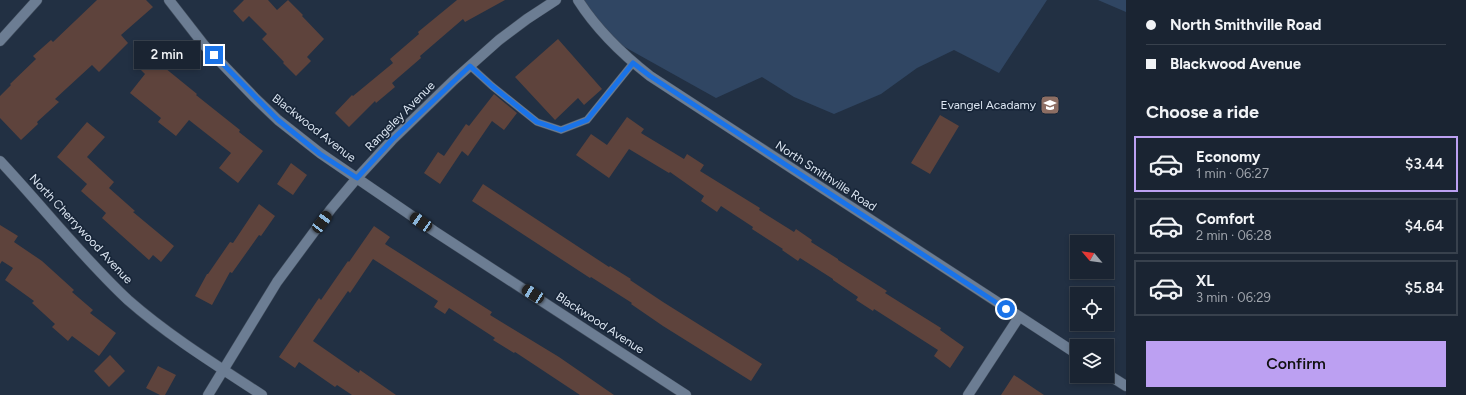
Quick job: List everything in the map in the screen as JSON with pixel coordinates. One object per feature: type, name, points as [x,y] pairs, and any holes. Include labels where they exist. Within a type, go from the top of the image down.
[{"type":"street","points":[[0,41],[37,0]]},
{"type":"street","name":"Blackwood Avenue","points":[[169,0],[204,45],[255,98],[278,120],[320,154],[434,231],[686,395]]},
{"type":"street","name":"Rangeley Avenue","points":[[208,395],[277,282],[357,178],[392,140],[499,40],[556,0]]},
{"type":"street","name":"North Smithville Road","points":[[578,0],[605,36],[633,63],[657,81],[1070,350]]},
{"type":"street","name":"North Cherrywood Avenue","points":[[0,161],[86,257],[128,299],[163,329],[222,370],[262,395]]},
{"type":"street","points":[[968,395],[1019,317]]},
{"type":"street","points":[[1114,378],[1126,386]]},
{"type":"lane","points":[[470,66],[492,86],[537,122],[561,130],[587,120],[633,63]]},
{"type":"shaded area","points":[[582,0],[1047,0],[999,73],[954,50],[917,68],[881,94],[834,114],[794,97],[762,77],[716,98],[605,36]]},
{"type":"shaded area","points":[[1098,0],[1126,0],[1126,12]]},
{"type":"building","points":[[97,0],[146,0],[153,7],[121,35],[128,43],[99,72],[92,65],[55,99],[59,102],[37,122],[38,124],[21,140],[0,118],[0,96],[11,85],[10,84],[36,59],[33,56],[51,40],[53,42]]},
{"type":"building","points":[[244,0],[268,0],[277,10],[288,0],[324,39],[307,57],[311,61],[296,76],[262,39],[267,34],[249,16],[243,22],[233,11]]},
{"type":"building","points":[[457,0],[505,0],[465,22],[463,19],[420,56],[421,58],[392,83],[395,87],[376,103],[375,101],[349,127],[335,113],[352,95],[353,96],[393,63],[390,59],[419,34],[418,32]]},
{"type":"building","points":[[558,39],[602,89],[584,105],[578,98],[555,120],[515,77]]},
{"type":"building","points":[[154,53],[169,64],[165,68],[263,151],[238,183],[219,168],[231,153],[189,120],[176,136],[158,122],[161,118],[130,93],[145,74],[141,70]]},
{"type":"building","points":[[494,94],[517,113],[504,130],[492,121],[468,156],[462,151],[440,184],[424,173],[438,152],[444,156],[466,124],[469,126]]},
{"type":"building","points":[[940,115],[959,126],[930,174],[911,163]]},
{"type":"building","points":[[627,117],[644,129],[641,133],[684,159],[687,154],[704,165],[700,171],[760,208],[759,210],[794,232],[796,229],[812,240],[811,242],[887,291],[885,293],[941,328],[940,330],[964,347],[950,368],[934,356],[938,350],[874,309],[873,311],[856,300],[858,297],[833,279],[800,258],[798,261],[782,250],[783,249],[752,229],[753,227],[721,206],[717,212],[701,201],[704,196],[670,172],[669,173],[629,149],[609,178],[576,155],[591,134],[607,145]]},
{"type":"building","points":[[87,122],[105,137],[87,157],[114,182],[109,188],[135,211],[133,212],[174,246],[161,262],[153,255],[149,260],[102,218],[106,213],[81,191],[87,184],[57,157]]},
{"type":"building","points":[[291,163],[307,175],[293,195],[277,184]]},
{"type":"building","points":[[483,184],[609,267],[610,266],[631,279],[630,280],[663,302],[762,364],[751,381],[663,326],[631,304],[632,303],[591,277],[590,278],[472,201]]},
{"type":"building","points":[[259,204],[275,216],[261,236],[259,235],[232,273],[230,272],[212,305],[195,296],[207,274],[230,242],[233,243]]},
{"type":"building","points":[[0,225],[18,236],[14,242],[42,261],[74,290],[72,292],[93,310],[90,313],[116,333],[99,356],[72,336],[68,341],[52,327],[55,324],[32,303],[34,301],[5,280],[13,268],[2,261],[0,264]]},
{"type":"building","points":[[374,226],[390,237],[385,244],[492,312],[490,315],[559,357],[614,395],[580,395],[515,352],[514,353],[493,340],[495,338],[449,308],[445,314],[434,307],[438,301],[373,259],[350,293],[348,291],[313,341],[359,373],[360,370],[396,395],[352,395],[337,385],[335,387],[299,362],[295,368],[279,357],[319,298],[321,300]]},
{"type":"building","points":[[110,355],[125,371],[109,387],[94,371]]},
{"type":"building","points":[[158,366],[176,375],[165,395],[160,395],[146,388]]},
{"type":"building","points":[[1014,375],[1044,395],[1001,395]]},
{"type":"place","name":"Evangel Acadamy","points":[[1050,105]]},
{"type":"route","points":[[214,55],[278,120],[320,154],[357,178],[392,140],[470,66],[492,86],[537,122],[561,130],[587,120],[633,63],[650,76],[1006,309]]}]
